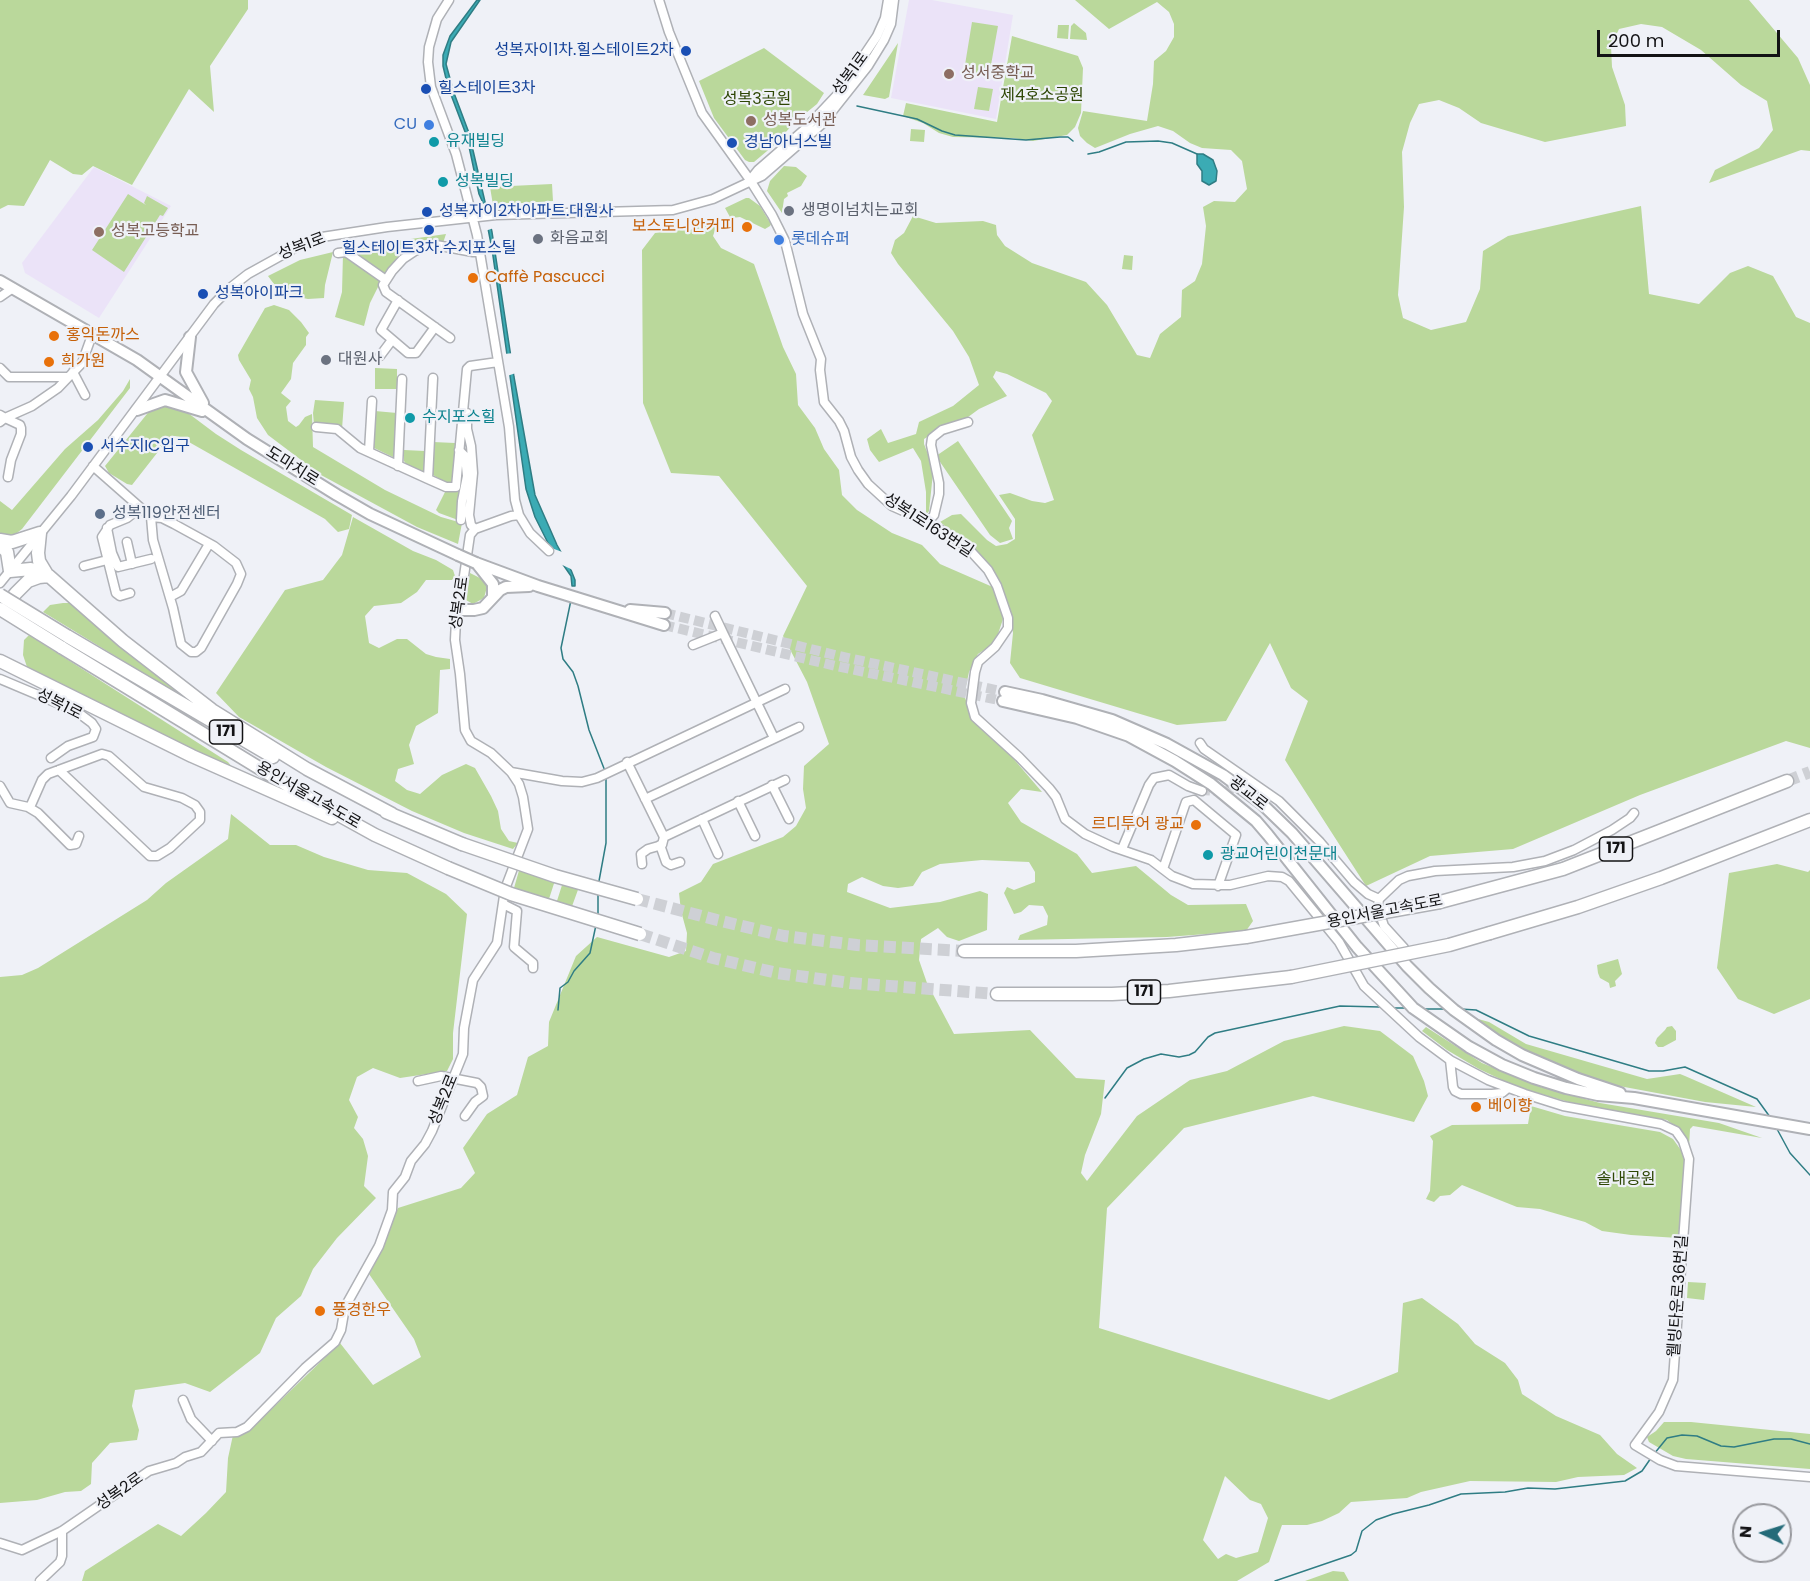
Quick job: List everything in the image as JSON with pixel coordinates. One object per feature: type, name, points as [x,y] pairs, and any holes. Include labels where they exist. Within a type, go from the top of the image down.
[{"type":"highway","points":[[0,540],[12,542],[40,533],[39,561],[49,576],[123,641],[212,710],[307,769],[392,814]]},
{"type":"highway","points":[[0,545],[7,552],[10,570],[31,569],[49,576]]},
{"type":"highway","points":[[0,614],[28,581],[49,576]]},
{"type":"highway","name":"용인서울고속도로","points":[[0,595],[64,642],[221,746],[375,835],[448,868],[537,903],[640,934]]},
{"type":"highway","name":"용인서울고속도로","points":[[0,609],[312,778],[462,844],[555,876],[636,899]]},
{"type":"highway","points":[[0,661],[192,756],[320,814],[375,835]]},
{"type":"highway","name":"용인서울고속도로","points":[[964,951],[1076,951],[1246,938],[1440,902],[1563,869],[1787,781]]},
{"type":"highway","name":"171","points":[[997,994],[1112,994],[1169,991],[1291,977],[1449,945],[1609,897],[1810,820]]},
{"type":"main road","name":"도마치로","points":[[0,281],[120,349],[160,375],[247,439],[369,514],[458,555],[538,586],[606,608]]},
{"type":"main road","points":[[190,337],[185,362],[186,372],[210,414]]},
{"type":"main road","points":[[136,410],[165,400],[210,414]]},
{"type":"main road","points":[[476,562],[493,584],[493,596]]},
{"type":"main road","points":[[459,610],[479,609],[487,605],[493,596],[506,587],[538,586]]},
{"type":"main road","points":[[606,608],[665,613]]},
{"type":"main road","points":[[606,608],[664,625]]},
{"type":"main road","name":"광교로","points":[[1004,697],[1042,700],[1112,720],[1176,748],[1230,780],[1262,804],[1292,833],[1429,988],[1467,1020],[1522,1055],[1578,1079],[1634,1098],[1598,1095],[1534,1078],[1502,1065],[1469,1047],[1413,1008],[1404,999],[1357,947],[1256,821],[1194,771],[1130,736],[1004,697]]},
{"type":"main road","points":[[1634,1098],[1810,1129]]},
{"type":"street","points":[[449,0],[433,31],[429,74],[476,217],[509,427],[515,500],[519,515],[530,533],[549,551]]},
{"type":"street","name":"성복1로163번길","points":[[659,0],[669,32],[702,113],[750,180],[785,241],[803,314],[821,359],[824,402],[839,421],[851,457],[858,470],[868,484],[892,506],[928,522],[966,546],[988,570],[997,586],[1008,618],[1008,628],[994,647],[978,662],[971,703],[975,717],[1049,788],[1056,797],[1065,819],[1085,834],[1122,849]]},
{"type":"street","name":"성복1로","points":[[888,32],[894,0]]},
{"type":"street","name":"성복1로","points":[[0,583],[136,410],[214,304],[230,288],[264,264],[302,244],[322,237],[387,227],[496,215],[673,210],[713,199],[762,176],[822,124],[868,66],[896,21],[900,0]]},
{"type":"street","name":"성복1로","points":[[750,180],[838,94],[877,36],[886,3]]},
{"type":"street","points":[[450,338],[386,292],[384,285],[404,259],[414,251],[428,245],[480,252]]},
{"type":"street","points":[[338,253],[346,252],[386,280]]},
{"type":"street","points":[[0,297],[13,288]]},
{"type":"street","points":[[398,300],[381,330],[392,340],[412,354],[416,353],[435,327]]},
{"type":"street","points":[[2,418],[32,406],[58,388],[82,363],[92,335]]},
{"type":"street","points":[[380,356],[392,340]]},
{"type":"street","points":[[461,520],[459,450],[464,381],[470,366],[498,362]]},
{"type":"street","points":[[0,368],[9,377],[70,375]]},
{"type":"street","points":[[70,375],[85,395]]},
{"type":"street","points":[[428,479],[433,378]]},
{"type":"street","points":[[398,466],[402,379]]},
{"type":"street","name":"성복2로","points":[[0,1544],[22,1550],[59,1533],[149,1472],[201,1452],[219,1432],[237,1432],[247,1428],[297,1375],[335,1342],[341,1330],[345,1307],[379,1246],[392,1210],[393,1192],[405,1177],[411,1161],[425,1144],[463,1054],[470,989],[476,974],[495,948],[509,875],[528,830],[519,784],[511,772],[491,753],[471,741],[465,730],[455,640],[468,540],[475,529],[471,525],[469,515],[473,473],[467,429],[468,386],[464,381]]},
{"type":"street","points":[[369,451],[372,401]]},
{"type":"street","points":[[2,418],[20,425],[21,428],[8,477]]},
{"type":"street","points":[[928,522],[934,515],[939,494],[939,483],[930,445],[932,438],[942,430],[968,422]]},
{"type":"street","points":[[316,427],[337,429],[360,448],[398,466],[446,487],[461,487]]},
{"type":"street","points":[[93,466],[151,517],[162,518],[209,544],[236,563],[241,574],[206,639],[196,652],[191,652],[181,644],[153,540],[151,517]]},
{"type":"street","points":[[130,593],[117,596],[102,537],[107,528],[128,518],[140,508]]},
{"type":"street","points":[[475,529],[519,515]]},
{"type":"street","points":[[107,528],[116,565],[121,567],[151,559]]},
{"type":"street","points":[[127,542],[132,564]]},
{"type":"street","points":[[170,597],[181,591],[209,544]]},
{"type":"street","points":[[84,566],[107,560]]},
{"type":"street","points":[[715,616],[774,738]]},
{"type":"street","points":[[693,645],[723,633]]},
{"type":"street","name":"성복1로","points":[[0,679],[76,711],[96,729],[93,737],[68,746],[51,758]]},
{"type":"street","points":[[511,772],[563,781],[582,782],[597,778],[785,689]]},
{"type":"street","points":[[645,799],[799,727]]},
{"type":"street","points":[[1200,743],[1204,749],[1280,801],[1320,842],[1354,882],[1368,894],[1379,899]]},
{"type":"street","points":[[28,807],[42,780],[48,774],[96,755],[109,756],[144,787],[182,798],[195,805],[200,812],[200,820],[170,848],[157,856],[150,856],[59,770]]},
{"type":"street","points":[[627,762],[662,841],[666,862],[671,865],[680,862]]},
{"type":"street","points":[[1122,849],[1154,778],[1169,775],[1202,791]]},
{"type":"street","points":[[642,864],[641,854],[662,841],[784,780]]},
{"type":"street","points":[[772,785],[789,819]]},
{"type":"street","points":[[0,786],[9,803],[28,807],[38,813],[70,845],[76,844],[79,836]]},
{"type":"street","points":[[1163,869],[1186,802],[1194,800],[1236,835],[1218,886]]},
{"type":"street","points":[[738,801],[755,836]]},
{"type":"street","points":[[1404,948],[1384,926],[1379,915],[1379,899],[1393,884],[1408,876],[1452,869],[1513,867],[1558,857],[1612,830],[1630,819],[1634,813]]},
{"type":"street","points":[[702,819],[718,854]]},
{"type":"street","name":"웰빙타운로36번길","points":[[1122,849],[1151,860],[1172,876],[1193,884],[1218,886],[1268,876],[1282,877],[1289,881],[1339,942],[1358,977],[1375,997],[1405,1025],[1450,1060],[1508,1088],[1563,1106],[1668,1126],[1676,1131],[1683,1141],[1689,1159],[1673,1380],[1659,1412],[1635,1445],[1660,1460],[1689,1468],[1810,1477]]},
{"type":"street","points":[[503,904],[517,911],[514,947],[532,963],[533,968]]},
{"type":"street","points":[[1450,1060],[1453,1087],[1461,1094],[1502,1093],[1508,1088]]},
{"type":"street","points":[[418,1081],[441,1076],[477,1083],[483,1095],[465,1116]]},
{"type":"street","points":[[183,1400],[191,1419],[212,1441]]},
{"type":"street","points":[[40,1581],[60,1562],[62,1556],[59,1533]]},
{"type":"shaded area","name":"성서중학교","points":[[909,0],[932,0],[1013,15],[996,119],[891,98]]},
{"type":"shaded area","name":"성복고등학교","points":[[94,167],[171,206],[99,318],[25,273],[22,263]]},
{"type":"green space","points":[[0,0],[248,0],[248,9],[210,66],[214,112],[189,89],[132,185],[93,166],[82,175],[73,174],[50,160],[24,206],[8,205],[0,209]]},
{"type":"green space","points":[[1075,0],[1749,0],[1798,58],[1810,85],[1810,151],[1801,150],[1709,183],[1715,170],[1759,148],[1773,130],[1767,101],[1741,85],[1701,50],[1662,27],[1641,24],[1619,29],[1611,46],[1612,67],[1625,105],[1626,126],[1545,142],[1481,123],[1459,108],[1439,100],[1419,104],[1410,123],[1402,152],[1404,207],[1398,295],[1403,318],[1431,330],[1466,322],[1480,289],[1483,251],[1508,236],[1641,206],[1649,294],[1699,304],[1730,273],[1748,266],[1773,276],[1796,317],[1810,323],[1810,748],[1786,741],[1640,795],[1513,849],[1430,856],[1366,886],[1285,760],[1308,701],[1291,688],[1270,643],[1226,721],[1177,725],[1020,678],[1010,663],[1013,633],[1011,614],[1001,585],[978,552],[940,522],[952,515],[961,514],[996,546],[1007,544],[1015,539],[1015,519],[999,495],[1010,493],[1045,503],[1054,500],[1032,435],[1052,401],[1046,393],[996,371],[993,377],[1007,396],[924,439],[933,473],[929,511],[926,515],[926,492],[921,461],[913,448],[879,462],[870,450],[867,439],[881,429],[888,443],[916,434],[919,422],[953,406],[979,385],[969,357],[953,331],[891,253],[895,240],[904,233],[913,216],[936,223],[983,221],[996,225],[997,235],[1005,246],[1032,263],[1086,282],[1107,305],[1137,355],[1150,358],[1160,334],[1181,317],[1182,290],[1195,281],[1202,264],[1206,226],[1203,207],[1214,201],[1235,202],[1247,189],[1242,161],[1231,150],[1202,148],[1173,131],[1158,126],[1095,148],[1080,136],[1078,128],[1083,111],[1147,121],[1154,61],[1166,51],[1174,37],[1174,24],[1169,12],[1157,2],[1109,29]]},
{"type":"green space","points":[[972,22],[998,26],[989,76],[964,71]]},
{"type":"green space","points":[[1074,23],[1086,33],[1087,40],[1070,39],[1071,26]]},
{"type":"green space","points":[[1058,25],[1069,25],[1068,39],[1057,38]]},
{"type":"green space","name":"제4호소공원","points":[[1012,36],[1078,56],[1083,68],[1081,113],[1075,127],[1067,135],[1033,141],[1013,138],[953,137],[903,116],[906,103],[997,122]]},
{"type":"green space","points":[[898,43],[889,97],[885,99],[863,95]]},
{"type":"green space","name":"성복3공원","points":[[764,48],[824,93],[817,104],[796,121],[773,146],[754,162],[749,162],[745,160],[714,118],[699,81]]},
{"type":"green space","points":[[978,87],[993,89],[989,111],[974,109]]},
{"type":"green space","points":[[911,129],[925,130],[924,142],[910,141]]},
{"type":"green space","points":[[784,166],[796,167],[807,176],[801,186],[787,193],[782,213],[767,191],[770,181]]},
{"type":"green space","points":[[552,184],[553,201],[493,205],[490,187]]},
{"type":"green space","points":[[128,194],[146,205],[144,203],[147,196],[168,208],[163,216],[160,215],[124,272],[92,250]]},
{"type":"green space","points":[[746,198],[760,206],[770,226],[765,229],[740,217],[730,217],[725,208]]},
{"type":"green space","points":[[712,220],[716,227],[713,236],[721,248],[754,264],[783,347],[796,374],[798,405],[815,428],[824,449],[839,470],[842,495],[857,510],[892,533],[922,545],[940,564],[995,588],[1003,619],[995,643],[978,654],[969,672],[964,695],[974,722],[1012,757],[1042,792],[1021,789],[1008,803],[1021,822],[1077,854],[1092,873],[1136,866],[1171,895],[1188,905],[1246,904],[1253,921],[1246,931],[1167,937],[1018,940],[1020,935],[1047,925],[1048,916],[1043,906],[1029,905],[1021,912],[1014,914],[1004,893],[1007,887],[1014,890],[1035,882],[1035,872],[1029,862],[982,860],[940,864],[922,872],[913,886],[898,888],[883,886],[862,877],[848,884],[847,892],[890,908],[940,902],[980,891],[988,894],[987,930],[959,941],[947,937],[938,928],[921,939],[919,960],[927,983],[954,1034],[1030,1030],[1076,1078],[1105,1080],[1101,1114],[1085,1155],[1081,1173],[1087,1181],[1137,1116],[1190,1080],[1227,1071],[1284,1041],[1344,1026],[1380,1031],[1413,1056],[1424,1081],[1428,1096],[1414,1122],[1313,1096],[1184,1128],[1107,1208],[1099,1328],[1329,1400],[1398,1372],[1403,1303],[1422,1298],[1458,1324],[1475,1344],[1505,1363],[1518,1380],[1522,1394],[1556,1416],[1600,1435],[1617,1454],[1637,1468],[1624,1475],[1578,1477],[1556,1482],[1470,1481],[1421,1492],[1407,1498],[1351,1502],[1339,1513],[1322,1521],[1307,1525],[1282,1525],[1269,1562],[1237,1581],[82,1581],[85,1571],[158,1524],[181,1536],[206,1513],[226,1492],[228,1458],[233,1435],[252,1428],[340,1343],[373,1385],[421,1357],[414,1339],[369,1274],[398,1208],[461,1188],[475,1173],[463,1148],[487,1114],[517,1095],[528,1057],[548,1046],[549,1022],[576,956],[597,937],[669,957],[686,951],[687,933],[679,893],[701,882],[713,864],[783,837],[796,826],[806,808],[803,789],[804,766],[829,744],[807,682],[783,636],[807,586],[719,476],[671,473],[643,403],[642,250],[655,233],[672,229],[688,231]],"holes":[[[1225,1476],[1250,1500],[1261,1504],[1268,1518],[1258,1552],[1236,1558],[1226,1554],[1218,1559],[1203,1540]]]},
{"type":"green space","points":[[446,234],[443,243],[436,243],[393,267],[384,275],[347,248]]},
{"type":"green space","points":[[333,252],[324,298],[308,299],[293,296],[277,288],[268,276],[300,260]]},
{"type":"green space","points":[[343,254],[381,281],[370,303],[364,326],[335,317],[342,292]]},
{"type":"green space","points":[[1124,255],[1133,256],[1132,270],[1122,269]]},
{"type":"green space","points":[[274,305],[289,310],[309,333],[306,337],[306,345],[293,363],[291,379],[281,393],[291,401],[286,407],[288,421],[296,427],[305,417],[312,414],[313,447],[385,490],[441,517],[462,523],[458,544],[417,527],[321,475],[268,435],[257,418],[249,389],[251,380],[238,355],[265,308]]},
{"type":"green space","points":[[375,368],[397,369],[397,389],[375,389]]},
{"type":"green space","points":[[130,379],[130,388],[22,529],[13,536],[0,535],[0,501],[12,510],[65,449],[98,420],[123,391]]},
{"type":"green space","points":[[315,400],[344,402],[342,429],[314,425]]},
{"type":"green space","points":[[174,405],[241,450],[352,515],[349,529],[338,532],[325,519],[180,437],[175,436],[168,439],[132,485],[109,473],[105,466],[151,409]]},
{"type":"green space","points":[[375,411],[397,413],[395,458],[372,447]]},
{"type":"green space","points":[[958,441],[1012,521],[1009,528],[1013,539],[1000,543],[990,535],[936,456]]},
{"type":"green space","points":[[433,442],[455,443],[452,484],[433,475]]},
{"type":"green space","points":[[404,450],[425,451],[424,473],[406,464]]},
{"type":"green space","points":[[446,490],[460,491],[458,520],[436,510]]},
{"type":"green space","points":[[353,517],[413,551],[436,560],[453,570],[455,576],[452,580],[426,580],[417,592],[401,603],[374,606],[365,616],[369,643],[379,648],[397,639],[407,639],[426,654],[450,659],[450,669],[440,670],[438,713],[416,726],[409,745],[414,764],[398,769],[395,781],[407,790],[420,794],[442,775],[466,764],[475,768],[498,811],[501,829],[509,841],[518,843],[513,849],[464,833],[412,811],[326,767],[239,717],[216,693],[285,590],[323,580],[342,555]]},
{"type":"green space","points":[[470,573],[484,580],[487,587],[484,598],[473,604],[466,600]]},
{"type":"green space","points":[[70,603],[81,610],[238,731],[43,612],[50,605]]},
{"type":"green space","points":[[29,635],[228,762],[232,767],[134,722],[27,667],[23,655],[24,640]]},
{"type":"green space","points":[[231,814],[270,845],[296,845],[324,857],[368,870],[407,873],[446,894],[467,914],[453,1033],[453,1059],[447,1071],[400,1078],[373,1068],[357,1077],[349,1100],[358,1117],[354,1128],[363,1139],[368,1156],[364,1186],[376,1198],[337,1238],[313,1269],[301,1296],[276,1318],[260,1353],[210,1392],[185,1383],[135,1390],[132,1406],[139,1430],[137,1440],[110,1443],[92,1463],[91,1484],[81,1491],[65,1492],[37,1500],[0,1503],[0,977],[22,975],[38,968],[147,900],[166,883],[228,839]]},
{"type":"green space","points":[[522,860],[558,871],[549,899],[514,888]]},
{"type":"green space","points":[[1777,864],[1808,872],[1810,870],[1810,999],[1774,1014],[1738,999],[1717,968],[1729,873]]},
{"type":"green space","points":[[563,882],[579,887],[571,909],[556,904]]},
{"type":"green space","points":[[1618,959],[1622,974],[1615,981],[1616,986],[1610,988],[1609,983],[1600,978],[1597,965]]},
{"type":"green space","points":[[1471,1017],[1489,1022],[1526,1044],[1647,1079],[1680,1074],[1756,1107],[1705,1102],[1603,1083],[1547,1062],[1504,1040]]},
{"type":"green space","points":[[1672,1026],[1676,1031],[1676,1040],[1663,1047],[1658,1047],[1655,1043],[1657,1038],[1667,1027]]},
{"type":"green space","points":[[1426,1027],[1482,1063],[1541,1087],[1600,1103],[1719,1123],[1762,1138],[1693,1126],[1690,1129],[1689,1147],[1681,1131],[1667,1120],[1579,1105],[1517,1087],[1479,1069],[1447,1050],[1422,1031]]},
{"type":"green space","name":"솔내공원","points":[[1531,1106],[1565,1116],[1660,1132],[1673,1139],[1683,1153],[1685,1162],[1682,1226],[1678,1238],[1602,1231],[1585,1222],[1540,1209],[1517,1207],[1462,1185],[1450,1195],[1440,1196],[1434,1202],[1426,1199],[1430,1191],[1433,1141],[1430,1136],[1452,1125],[1528,1124]]},
{"type":"green space","points":[[1688,1282],[1706,1283],[1704,1300],[1687,1298]]},
{"type":"green space","points":[[1664,1422],[1691,1422],[1810,1434],[1810,1469],[1673,1456],[1649,1442],[1647,1437]]},
{"type":"green space","points":[[1333,1571],[1344,1572],[1349,1581],[1305,1581]]},
{"type":"water","points":[[477,0],[480,0],[451,42],[446,64],[469,133],[492,232],[535,495],[557,545],[571,570],[575,586],[572,586],[571,576],[548,543],[535,517],[526,489],[492,249],[483,203],[467,137],[448,87],[443,66],[443,55],[450,36]]},
{"type":"water","points":[[1197,154],[1203,154],[1213,160],[1217,171],[1216,181],[1209,185],[1202,181],[1202,171],[1197,164]]},
{"type":"pier","points":[[488,203],[494,228],[485,231],[481,204]]},
{"type":"pier","points":[[514,353],[516,373],[507,376],[504,354]]},
{"type":"pier","points":[[546,546],[565,553],[575,571],[556,562]]},
{"type":"waterway","points":[[857,106],[917,119],[955,135],[1026,140],[1068,137],[1073,141]]},
{"type":"waterway","points":[[1088,154],[1126,142],[1158,141],[1172,143],[1197,154]]},
{"type":"waterway","points":[[571,600],[561,648],[563,659],[573,672],[589,730],[605,771]]},
{"type":"waterway","points":[[599,881],[606,843],[606,779]]},
{"type":"waterway","points":[[598,895],[598,914]]},
{"type":"waterway","points":[[558,1010],[560,988],[568,982],[574,971],[590,953],[596,925]]},
{"type":"waterway","points":[[1105,1098],[1127,1068],[1144,1059],[1161,1054],[1179,1057],[1189,1055],[1215,1033],[1340,1006],[1380,1007]]},
{"type":"waterway","points":[[1394,1008],[1407,1008]]},
{"type":"waterway","points":[[1424,1009],[1446,1009]]},
{"type":"waterway","points":[[1460,1009],[1476,1010],[1529,1036],[1649,1071],[1685,1067],[1757,1099],[1770,1117]]},
{"type":"waterway","points":[[1777,1129],[1790,1153],[1810,1175]]},
{"type":"waterway","points":[[1654,1454],[1667,1438],[1682,1435],[1697,1436],[1721,1446],[1734,1447],[1774,1439],[1791,1439],[1810,1444]]},
{"type":"waterway","points":[[1275,1581],[1351,1555],[1356,1551],[1362,1531],[1376,1520],[1393,1514],[1461,1494],[1505,1492],[1528,1488],[1555,1489],[1625,1481],[1642,1471],[1651,1458]]},
{"type":"tunnel","points":[[665,613],[839,656],[1005,692]]},
{"type":"tunnel","points":[[664,625],[836,666],[1003,701]]},
{"type":"tunnel","points":[[1787,781],[1810,772]]},
{"type":"tunnel","points":[[1202,791],[1216,792],[1256,785]]},
{"type":"tunnel","points":[[637,899],[784,936],[857,945],[964,951]]},
{"type":"tunnel","points":[[640,934],[713,958],[777,973],[850,983],[997,994]]},
{"type":"place","name":"성복자이1차.힐스테이트2차","points":[[686,51]]},
{"type":"place","name":"성서중학교","points":[[949,74]]},
{"type":"place","name":"힐스테이트3차","points":[[426,89]]},
{"type":"place","name":"성복도서관","points":[[751,121]]},
{"type":"place","name":"CU","points":[[429,125]]},
{"type":"place","name":"유재빌딩","points":[[434,142]]},
{"type":"place","name":"경남아너스빌","points":[[732,143]]},
{"type":"place","name":"성복빌딩","points":[[443,182]]},
{"type":"place","name":"생명이넘치는교회","points":[[789,211]]},
{"type":"place","name":"성복자이2차아파트.대원사","points":[[427,212]]},
{"type":"place","name":"보스토니안커피","points":[[747,227]]},
{"type":"place","name":"힐스테이트3차.수지포스틸","points":[[429,230]]},
{"type":"place","name":"성복고등학교","points":[[99,232]]},
{"type":"place","name":"화음교회","points":[[538,239]]},
{"type":"place","name":"롯데슈퍼","points":[[779,240]]},
{"type":"place","name":"Caffè Pascucci","points":[[473,278]]},
{"type":"place","name":"성복아이파크","points":[[203,294]]},
{"type":"place","name":"홍익돈까스","points":[[54,336]]},
{"type":"place","name":"대원사","points":[[326,360]]},
{"type":"place","name":"희가원","points":[[49,362]]},
{"type":"place","name":"수지포스힐","points":[[410,418]]},
{"type":"place","name":"서수지IC입구","points":[[88,447]]},
{"type":"place","name":"성복119안전센터","points":[[100,514]]},
{"type":"place","name":"르디투어 광교","points":[[1196,825]]},
{"type":"place","name":"광교어린이천문대","points":[[1208,855]]},
{"type":"place","name":"베이향","points":[[1476,1107]]},
{"type":"place","name":"풍경한우","points":[[320,1311]]}]
